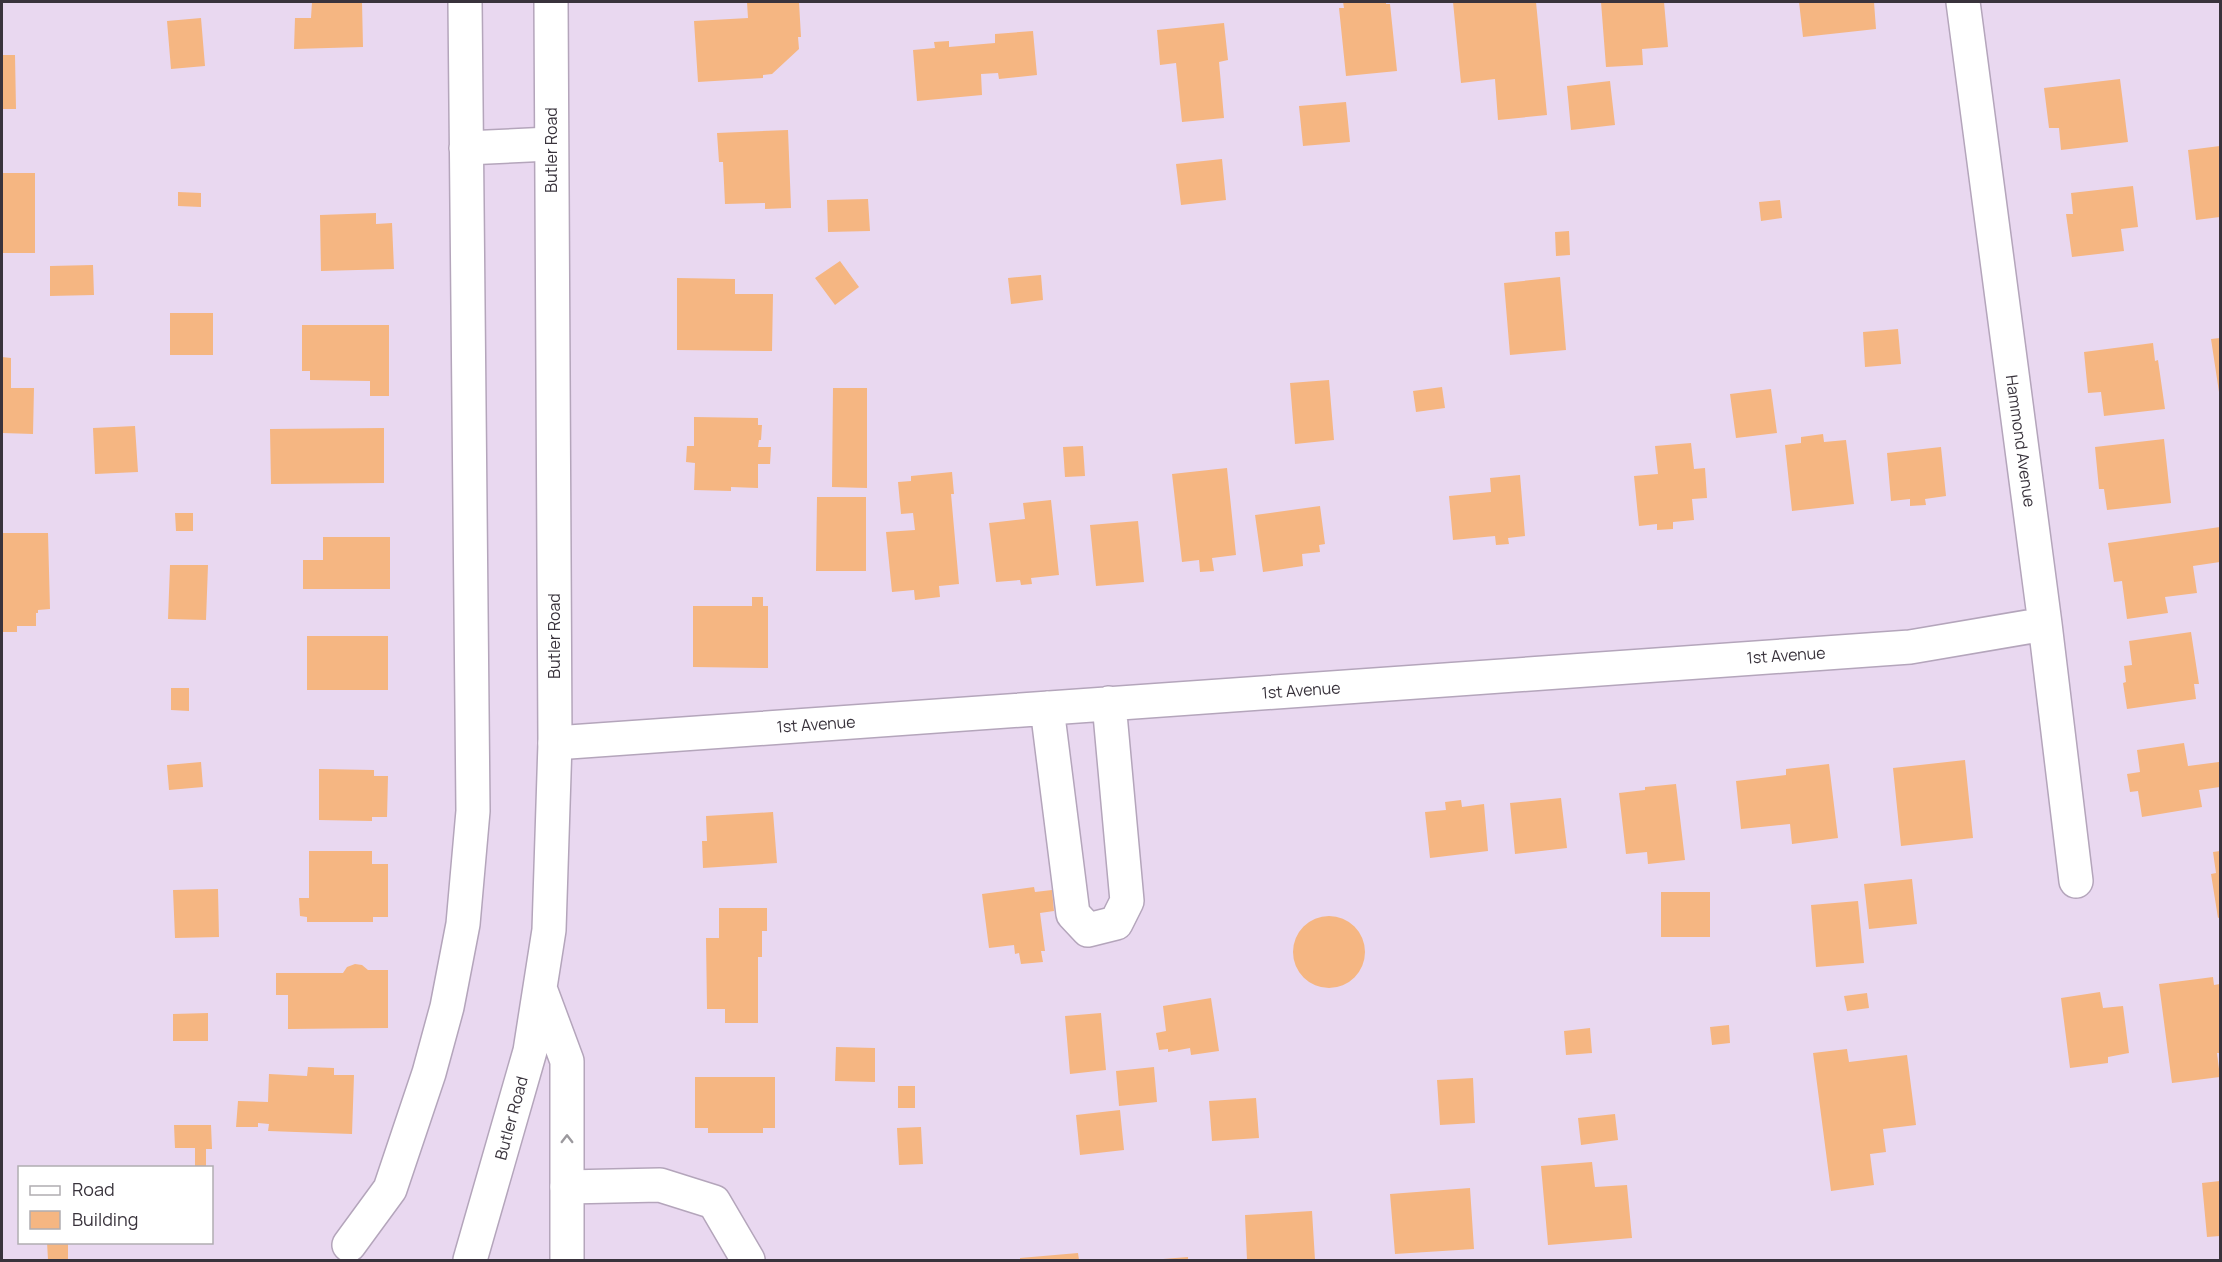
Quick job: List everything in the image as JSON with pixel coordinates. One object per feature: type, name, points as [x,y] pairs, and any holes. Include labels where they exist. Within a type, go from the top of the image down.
[{"type":"street","points":[[349,1245],[390,1189],[429,1073],[447,1007],[463,924],[473,811],[465,2]]},
{"type":"street","name":"Butler Road","points":[[470,1260],[530,1051],[549,930],[555,742],[551,2]]},
{"type":"street","name":"Hammond Avenue","points":[[1963,2],[2045,624],[2076,881]]},
{"type":"street","points":[[466,148],[550,144]]},
{"type":"street","name":"1st Avenue","points":[[555,742],[1910,646],[2045,624]]},
{"type":"street","points":[[1047,708],[1073,914],[1088,930],[1116,923],[1127,901],[1109,703]]},
{"type":"street","points":[[541,991],[567,1061],[567,1260]]},
{"type":"street","points":[[567,1187],[660,1185],[714,1202],[748,1260]]},
{"type":"building","points":[[312,2],[362,2],[363,47],[294,49],[295,18],[311,18]]},
{"type":"building","points":[[747,2],[799,2],[801,37],[798,37],[799,49],[772,74],[763,75],[763,78],[698,82],[694,21],[748,18]]},
{"type":"building","points":[[1343,2],[1386,2],[1390,4],[1397,71],[1346,76],[1339,8],[1344,8]]},
{"type":"building","points":[[1453,2],[1536,2],[1547,115],[1498,120],[1495,79],[1461,83]]},
{"type":"building","points":[[1601,2],[1664,2],[1668,47],[1642,49],[1643,65],[1606,67]]},
{"type":"building","points":[[1799,2],[1874,2],[1876,29],[1803,37]]},
{"type":"building","points":[[201,18],[205,66],[171,69],[167,21]]},
{"type":"building","points":[[1224,23],[1228,60],[1219,62],[1224,118],[1182,122],[1176,63],[1160,65],[1157,30]]},
{"type":"building","points":[[1033,31],[1037,75],[999,79],[998,73],[981,74],[982,95],[917,101],[913,50],[935,48],[934,42],[949,41],[949,47],[995,43],[995,34]]},
{"type":"building","points":[[2,55],[15,55],[16,109],[2,109]]},
{"type":"building","points":[[2120,79],[2128,142],[2061,150],[2059,128],[2049,128],[2044,88]]},
{"type":"building","points":[[1610,81],[1615,125],[1571,130],[1567,86]]},
{"type":"building","points":[[1346,102],[1350,142],[1303,146],[1299,106]]},
{"type":"building","points":[[788,130],[791,208],[765,209],[765,203],[725,204],[723,162],[719,162],[717,133]]},
{"type":"building","points":[[2220,146],[2220,217],[2196,220],[2188,150]]},
{"type":"building","points":[[1222,159],[1226,200],[1181,205],[1176,164]]},
{"type":"building","points":[[2,173],[35,173],[35,253],[2,253]]},
{"type":"building","points":[[2133,186],[2138,227],[2121,229],[2124,251],[2072,257],[2066,214],[2073,214],[2071,193]]},
{"type":"building","points":[[178,192],[201,193],[201,207],[178,206]]},
{"type":"building","points":[[868,199],[870,231],[828,232],[827,200]]},
{"type":"building","points":[[1780,200],[1782,218],[1761,221],[1759,202]]},
{"type":"building","points":[[376,213],[376,224],[392,223],[394,269],[321,271],[320,215]]},
{"type":"building","points":[[1569,231],[1570,255],[1556,256],[1555,232]]},
{"type":"building","points":[[840,261],[859,287],[835,305],[815,278]]},
{"type":"building","points":[[93,265],[94,295],[50,296],[50,266]]},
{"type":"building","points":[[1041,275],[1043,300],[1011,304],[1008,278]]},
{"type":"building","points":[[1560,277],[1566,350],[1510,355],[1504,283]]},
{"type":"building","points":[[677,278],[735,279],[735,294],[773,294],[772,351],[677,350]]},
{"type":"building","points":[[170,313],[213,313],[213,355],[170,355]]},
{"type":"building","points":[[302,325],[389,325],[389,396],[370,396],[370,381],[310,380],[310,371],[302,371]]},
{"type":"building","points":[[1898,329],[1901,364],[1865,367],[1863,332]]},
{"type":"building","points":[[2220,338],[2220,392],[2219,392],[2211,339]]},
{"type":"building","points":[[2153,343],[2155,361],[2158,360],[2165,409],[2104,416],[2101,392],[2088,393],[2084,352]]},
{"type":"building","points":[[2,357],[11,358],[11,388],[34,388],[33,434],[2,433]]},
{"type":"building","points":[[1329,380],[1334,440],[1295,444],[1290,383]]},
{"type":"building","points":[[1442,387],[1445,408],[1416,412],[1413,391]]},
{"type":"building","points":[[833,388],[867,388],[867,488],[832,487]]},
{"type":"building","points":[[1771,389],[1777,433],[1736,438],[1730,394]]},
{"type":"building","points":[[694,417],[758,418],[758,425],[762,425],[758,447],[771,447],[770,464],[758,464],[758,488],[731,487],[731,491],[694,490],[695,463],[686,462],[687,446],[694,446]]},
{"type":"building","points":[[135,426],[138,472],[95,474],[93,428]]},
{"type":"building","points":[[384,428],[384,483],[271,484],[270,429]]},
{"type":"building","points":[[1823,434],[1824,442],[1846,440],[1854,504],[1792,511],[1785,445],[1801,443],[1801,437]]},
{"type":"building","points":[[2164,439],[2171,503],[2107,510],[2104,489],[2099,489],[2095,447]]},
{"type":"building","points":[[1691,443],[1694,469],[1705,468],[1707,498],[1692,499],[1694,520],[1673,522],[1673,529],[1657,530],[1657,524],[1639,526],[1634,476],[1658,474],[1655,446]]},
{"type":"building","points":[[1083,446],[1085,476],[1065,477],[1063,447]]},
{"type":"building","points":[[1941,447],[1946,496],[1925,499],[1926,505],[1910,506],[1910,499],[1891,501],[1887,453]]},
{"type":"building","points":[[1227,468],[1236,555],[1212,558],[1214,571],[1200,572],[1199,560],[1182,562],[1172,474]]},
{"type":"building","points":[[952,472],[954,494],[951,494],[959,584],[939,586],[940,597],[915,600],[914,590],[892,592],[886,532],[915,530],[913,513],[901,514],[898,482],[911,481],[911,476]]},
{"type":"building","points":[[1520,475],[1525,536],[1508,538],[1509,544],[1496,545],[1495,536],[1453,540],[1449,496],[1491,492],[1490,478]]},
{"type":"building","points":[[817,497],[866,497],[866,571],[816,571]]},
{"type":"building","points":[[1051,500],[1059,575],[1031,578],[1032,584],[1021,585],[1020,580],[996,582],[989,523],[1025,519],[1023,503]]},
{"type":"building","points":[[1320,506],[1325,544],[1319,545],[1320,552],[1302,554],[1303,566],[1263,572],[1255,515]]},
{"type":"building","points":[[175,513],[193,513],[193,531],[176,531]]},
{"type":"building","points":[[1138,521],[1144,582],[1096,586],[1090,525]]},
{"type":"building","points":[[2220,527],[2220,562],[2193,566],[2197,593],[2165,597],[2168,613],[2127,619],[2122,581],[2114,582],[2108,543]]},
{"type":"building","points":[[2,533],[48,533],[50,609],[38,610],[36,626],[17,626],[17,632],[2,632]]},
{"type":"building","points":[[323,537],[390,537],[390,589],[303,589],[303,560],[323,560]]},
{"type":"building","points":[[170,565],[208,565],[206,620],[168,619]]},
{"type":"building","points":[[752,597],[763,597],[763,606],[768,606],[768,668],[693,667],[693,606],[752,606]]},
{"type":"building","points":[[2191,632],[2199,684],[2194,684],[2196,699],[2127,709],[2123,683],[2126,682],[2124,666],[2132,665],[2129,641]]},
{"type":"building","points":[[307,636],[388,636],[388,690],[307,690]]},
{"type":"building","points":[[171,688],[189,688],[189,711],[171,710]]},
{"type":"building","points":[[2184,743],[2188,766],[2219,762],[2220,787],[2199,790],[2202,807],[2142,817],[2138,791],[2130,792],[2127,774],[2140,772],[2137,750]]},
{"type":"building","points":[[1965,760],[1973,838],[1901,846],[1893,768]]},
{"type":"building","points":[[201,762],[203,787],[169,790],[167,765]]},
{"type":"building","points":[[1829,764],[1838,838],[1792,844],[1790,824],[1741,829],[1736,781],[1786,775],[1786,769]]},
{"type":"building","points":[[319,769],[374,770],[374,776],[388,776],[387,817],[372,817],[372,821],[319,820]]},
{"type":"building","points":[[1676,784],[1685,860],[1648,864],[1647,852],[1626,854],[1619,793],[1645,790],[1645,787]]},
{"type":"building","points":[[1561,798],[1567,848],[1515,854],[1510,803]]},
{"type":"building","points":[[1461,800],[1462,807],[1484,804],[1488,851],[1430,858],[1425,812],[1446,810],[1445,802]]},
{"type":"building","points":[[773,812],[777,863],[703,868],[702,841],[707,841],[706,816]]},
{"type":"building","points":[[309,851],[372,851],[372,864],[388,864],[388,917],[373,917],[373,922],[307,922],[307,917],[300,916],[299,898],[309,898]]},
{"type":"building","points":[[2220,851],[2220,917],[2218,918],[2211,874],[2216,873],[2213,852]]},
{"type":"building","points":[[1912,879],[1917,924],[1869,929],[1864,884]]},
{"type":"building","points":[[1034,887],[1035,892],[1052,890],[1054,911],[1040,913],[1045,951],[1041,951],[1043,962],[1021,964],[1019,953],[1015,954],[1014,945],[989,948],[982,894]]},
{"type":"building","points":[[218,889],[219,937],[175,938],[173,890]]},
{"type":"building","points":[[1661,892],[1710,892],[1710,937],[1661,937]]},
{"type":"building","points":[[1858,901],[1864,963],[1816,967],[1811,905]]},
{"type":"building","points":[[719,908],[767,908],[767,931],[762,931],[762,957],[758,957],[758,1023],[725,1023],[725,1009],[707,1009],[706,938],[719,938]]},
{"type":"building","points":[[1336,916],[1355,926],[1363,938],[1365,952],[1363,966],[1355,978],[1343,986],[1322,988],[1303,978],[1295,966],[1293,945],[1303,926],[1315,918]]},
{"type":"building","points":[[355,964],[362,965],[368,970],[388,970],[388,1028],[288,1029],[288,995],[276,995],[276,973],[343,973],[347,967]]},
{"type":"building","points":[[2213,977],[2214,985],[2220,984],[2220,1053],[2217,1053],[2220,1077],[2172,1083],[2159,984]]},
{"type":"building","points":[[2100,992],[2103,1008],[2123,1006],[2129,1053],[2108,1057],[2108,1063],[2070,1068],[2061,998]]},
{"type":"building","points":[[1867,993],[1869,1008],[1847,1011],[1844,996]]},
{"type":"building","points":[[1211,998],[1219,1051],[1191,1055],[1190,1048],[1168,1052],[1168,1049],[1159,1050],[1156,1033],[1166,1031],[1163,1006]]},
{"type":"building","points":[[208,1013],[208,1041],[173,1041],[173,1014]]},
{"type":"building","points":[[1101,1013],[1106,1070],[1070,1074],[1065,1016]]},
{"type":"building","points":[[1729,1025],[1730,1043],[1712,1045],[1710,1027]]},
{"type":"building","points":[[1590,1028],[1592,1053],[1566,1055],[1564,1031]]},
{"type":"building","points":[[836,1047],[875,1048],[875,1082],[835,1081]]},
{"type":"building","points":[[1847,1049],[1849,1062],[1907,1055],[1916,1125],[1883,1129],[1886,1152],[1870,1154],[1874,1185],[1831,1191],[1813,1053]]},
{"type":"building","points":[[308,1067],[334,1068],[334,1075],[354,1075],[352,1134],[268,1131],[269,1124],[258,1123],[258,1127],[236,1127],[238,1101],[268,1102],[269,1074],[307,1076]]},
{"type":"building","points":[[1154,1067],[1157,1102],[1119,1106],[1116,1071]]},
{"type":"building","points":[[695,1077],[775,1077],[775,1128],[763,1128],[763,1133],[708,1133],[708,1128],[695,1128]]},
{"type":"building","points":[[1473,1078],[1475,1123],[1440,1125],[1437,1080]]},
{"type":"building","points":[[898,1086],[915,1086],[915,1108],[898,1108]]},
{"type":"building","points":[[1256,1098],[1259,1138],[1212,1141],[1209,1101]]},
{"type":"building","points":[[1120,1110],[1124,1150],[1080,1155],[1076,1115]]},
{"type":"building","points":[[1615,1114],[1618,1140],[1581,1145],[1578,1118]]},
{"type":"building","points":[[174,1125],[211,1125],[212,1149],[206,1149],[206,1166],[195,1166],[195,1148],[175,1148]]},
{"type":"building","points":[[921,1127],[923,1164],[899,1165],[897,1128]]},
{"type":"building","points":[[1592,1162],[1595,1187],[1627,1185],[1632,1238],[1548,1245],[1541,1166]]},
{"type":"building","points":[[2220,1181],[2220,1236],[2207,1237],[2202,1183]]},
{"type":"building","points":[[1470,1188],[1474,1249],[1395,1254],[1390,1194]]},
{"type":"building","points":[[1312,1211],[1315,1260],[1247,1260],[1245,1215]]},
{"type":"building","points":[[47,1244],[68,1244],[68,1260],[48,1260]]},
{"type":"building","points":[[1078,1253],[1079,1260],[1020,1260],[1020,1258]]},
{"type":"building","points":[[1188,1257],[1188,1260],[1163,1260],[1163,1259]]}]
